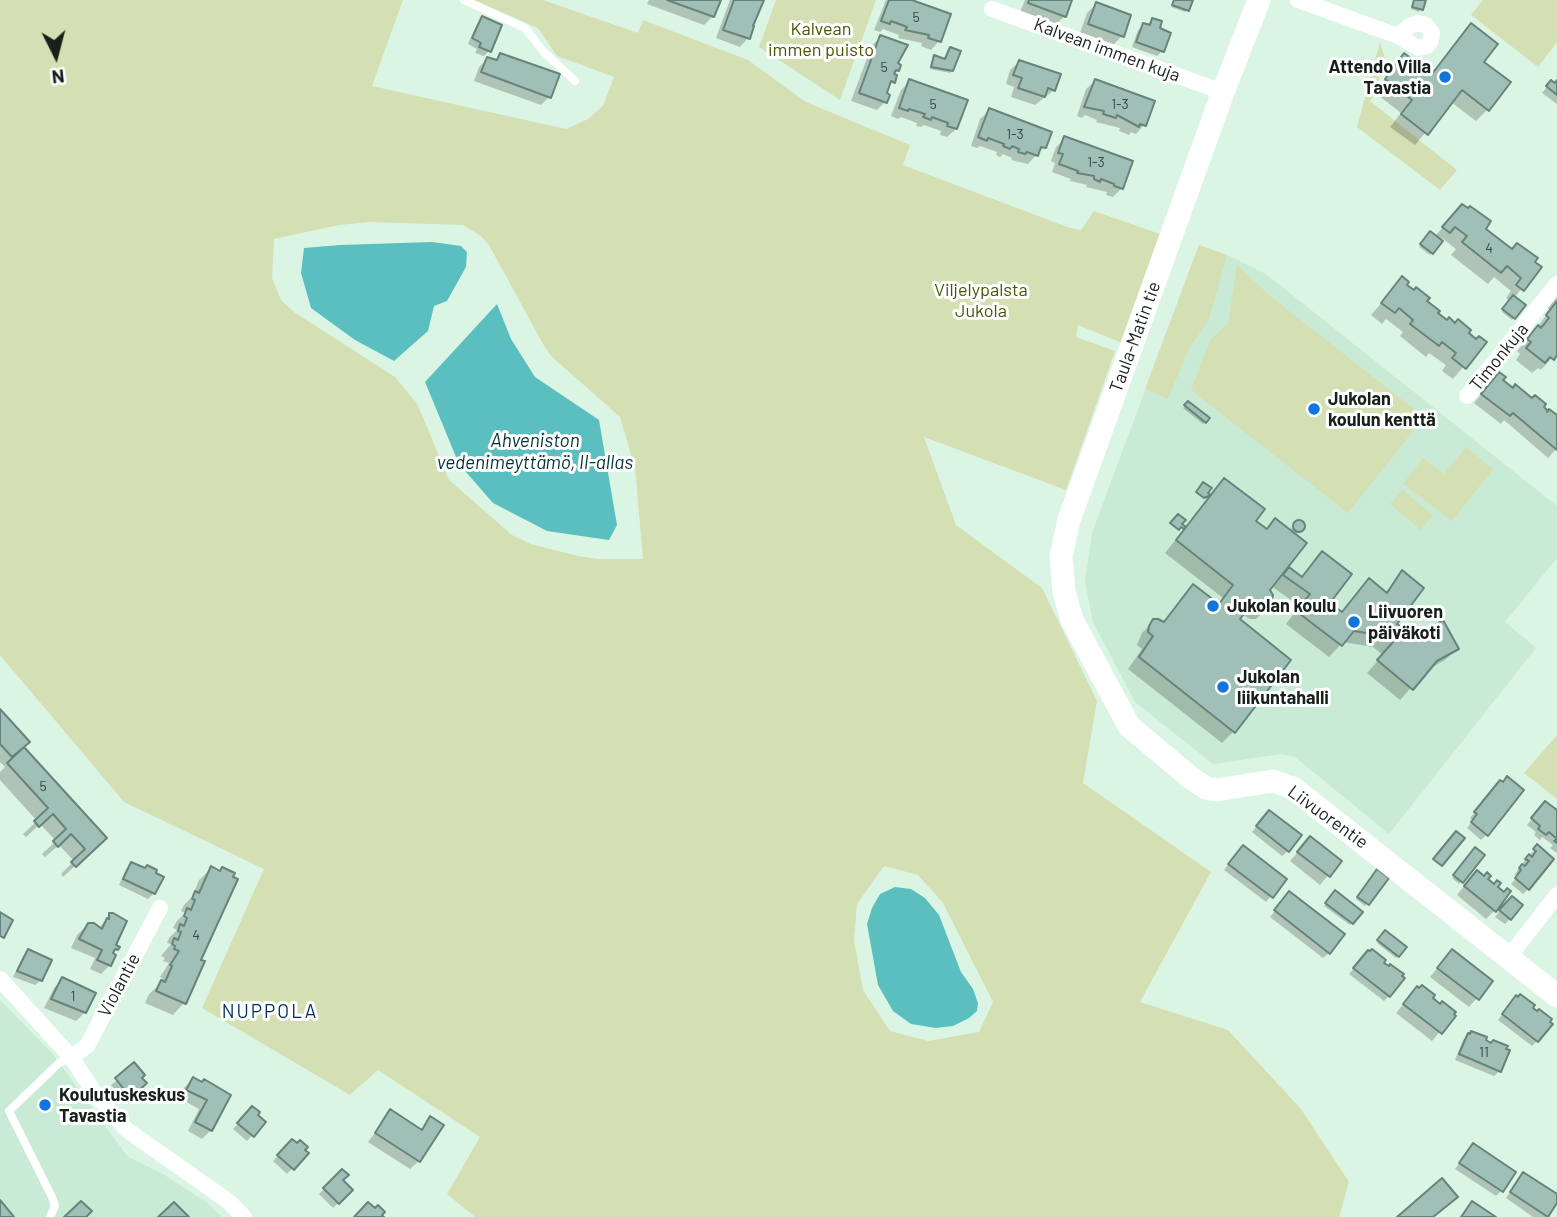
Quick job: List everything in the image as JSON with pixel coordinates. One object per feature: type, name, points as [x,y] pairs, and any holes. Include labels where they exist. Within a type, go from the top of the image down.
[{"type":"street","name":"Taula-Matin tie","points":[[1102,674],[1072,620],[1064,592],[1061,556],[1065,534],[1223,92],[1259,0]]},
{"type":"street","points":[[1298,0],[1398,36]]},
{"type":"street","name":"Kalvean immen kuja","points":[[992,9],[1013,8],[1223,92]]},
{"type":"street","name":"Timonkuja","points":[[1467,396],[1557,284]]},
{"type":"street","name":"Liivuorentie","points":[[1102,674],[1129,726],[1191,778],[1206,788],[1216,790],[1273,781],[1293,788],[1557,996]]},
{"type":"street","points":[[1508,958],[1557,895]]},
{"type":"street","name":"Violantie","points":[[71,1057],[87,1046],[160,908]]},
{"type":"street","points":[[0,979],[71,1057],[98,1098],[127,1130],[228,1201],[244,1217]]},
{"type":"lane","points":[[464,0],[525,28],[543,51],[575,81]]},
{"type":"lane","points":[[50,1217],[55,1206],[52,1197],[9,1111],[59,1063],[71,1057]]},
{"type":"shaded area","points":[[1199,245],[1266,274],[1557,506],[1557,558],[1505,622],[1536,648],[1389,834],[1295,757],[1282,754],[1213,764],[1135,702],[1093,622],[1085,582],[1092,533]]},
{"type":"shaded area","name":"Koulutuskeskus Tavastia","points":[[0,1000],[53,1054],[127,1156],[163,1174],[206,1202],[222,1217],[0,1217]]},
{"type":"green space","name":"Viljelypalsta Jukola","points":[[0,0],[403,0],[372,86],[566,129],[588,119],[603,106],[614,77],[557,56],[538,28],[474,0],[543,0],[638,33],[643,20],[748,60],[806,102],[910,145],[903,165],[1070,228],[1081,230],[1094,211],[1160,234],[1122,343],[1078,325],[1076,337],[1115,351],[1066,490],[924,437],[956,525],[1042,588],[1097,701],[1083,783],[1211,872],[1140,1002],[1228,1030],[1301,1109],[1349,1182],[1339,1217],[475,1217],[447,1194],[480,1137],[378,1070],[350,1095],[202,1008],[264,869],[124,802],[0,655]],"holes":[[[370,222],[463,225],[481,236],[489,245],[551,356],[620,417],[635,468],[643,559],[578,556],[531,544],[512,535],[449,480],[416,402],[395,377],[294,312],[281,300],[272,278],[274,239],[339,225]],[[884,866],[918,875],[943,903],[993,1002],[979,1032],[928,1041],[890,1031],[863,990],[854,940],[857,904]]]},
{"type":"green space","name":"Kalvean immen puisto","points":[[776,0],[876,0],[840,100],[759,47]]},
{"type":"green space","points":[[1483,0],[1557,0],[1557,42],[1538,67],[1471,15]]},
{"type":"green space","points":[[1380,42],[1387,65],[1377,83],[1380,87],[1370,101],[1457,170],[1440,190],[1357,127]]},
{"type":"green space","points":[[1199,245],[1227,255],[1208,322],[1189,348],[1168,399],[1145,389]]},
{"type":"green space","name":"Jukolan koulun kenttä","points":[[1237,265],[1270,296],[1424,417],[1348,513],[1191,390],[1210,340],[1228,324]]},
{"type":"green space","points":[[1466,447],[1493,469],[1452,521],[1403,484],[1423,458],[1444,474]]},
{"type":"green space","points":[[1403,490],[1433,515],[1421,530],[1390,504]]},
{"type":"green space","points":[[1557,735],[1557,799],[1524,773]]},
{"type":"water","points":[[432,242],[461,246],[467,252],[466,267],[447,301],[434,306],[428,331],[394,361],[355,340],[311,308],[301,273],[304,248]]},
{"type":"water","name":"Ahveniston vedenimeyttämö, II-allas","points":[[497,304],[511,339],[535,377],[599,420],[617,525],[609,540],[547,531],[493,503],[459,464],[425,382]]},
{"type":"water","points":[[895,887],[911,889],[925,898],[939,915],[961,972],[973,989],[978,1003],[977,1011],[953,1026],[936,1028],[911,1024],[893,1011],[878,985],[867,924],[880,894]]},
{"type":"building","points":[[667,0],[721,0],[714,17]]},
{"type":"building","points":[[734,0],[764,0],[750,39],[723,30]]},
{"type":"building","points":[[889,0],[912,0],[951,14],[941,42],[928,38],[929,35],[905,30],[907,27],[891,21],[890,24],[881,21]]},
{"type":"building","points":[[1029,0],[1072,0],[1066,17],[1028,3]]},
{"type":"building","points":[[1174,0],[1193,0],[1189,11],[1172,5]]},
{"type":"building","points":[[1414,0],[1426,0],[1423,10],[1412,7]]},
{"type":"building","points":[[1096,2],[1131,15],[1124,37],[1088,24]]},
{"type":"building","points":[[482,16],[502,25],[491,52],[479,47],[481,43],[472,38]]},
{"type":"building","points":[[1152,18],[1162,21],[1160,28],[1171,33],[1164,52],[1136,42],[1143,23],[1150,25]]},
{"type":"building","name":"Attendo Villa Tavastia","points":[[1471,23],[1498,44],[1484,62],[1511,82],[1489,111],[1462,90],[1428,135],[1401,114],[1412,100],[1385,79],[1404,53],[1432,74]]},
{"type":"building","points":[[880,35],[908,45],[898,63],[901,65],[899,71],[896,70],[894,74],[897,75],[895,83],[891,81],[887,103],[859,93]]},
{"type":"building","points":[[950,47],[961,51],[953,71],[931,67],[934,55],[945,59]]},
{"type":"building","points":[[500,53],[560,74],[551,98],[481,72],[487,57],[497,60]]},
{"type":"building","points":[[1019,60],[1061,74],[1055,91],[1048,88],[1045,97],[1018,88],[1022,78],[1013,75]]},
{"type":"building","points":[[909,79],[968,100],[957,129],[932,117],[931,120],[923,117],[925,114],[899,108]]},
{"type":"building","points":[[1095,79],[1155,101],[1146,126],[1140,124],[1139,127],[1117,115],[1116,118],[1103,114],[1104,111],[1084,107]]},
{"type":"building","points":[[1551,80],[1555,83],[1557,80],[1557,95],[1546,86]]},
{"type":"building","points":[[989,108],[1052,132],[1046,148],[1041,147],[1038,156],[1027,152],[1025,154],[1012,146],[1010,149],[988,138],[987,141],[978,137]]},
{"type":"building","points":[[1064,136],[1133,161],[1123,189],[1059,164],[1063,154],[1058,153]]},
{"type":"building","points":[[1462,204],[1468,208],[1470,206],[1491,221],[1486,229],[1512,249],[1517,243],[1538,258],[1535,262],[1542,267],[1524,291],[1516,285],[1521,278],[1507,266],[1501,273],[1462,242],[1467,236],[1455,227],[1450,233],[1442,227]]},
{"type":"building","points":[[1430,231],[1443,241],[1433,254],[1420,244]]},
{"type":"building","points":[[1402,276],[1409,282],[1407,285],[1414,290],[1416,287],[1430,298],[1427,301],[1447,320],[1449,317],[1455,323],[1458,319],[1471,330],[1469,333],[1476,339],[1479,336],[1487,342],[1466,369],[1452,358],[1456,353],[1442,342],[1439,346],[1410,324],[1413,320],[1399,308],[1395,313],[1381,303]]},
{"type":"building","points":[[1513,295],[1526,305],[1515,319],[1502,309]]},
{"type":"building","points":[[1557,301],[1557,355],[1554,360],[1550,357],[1545,363],[1526,348],[1531,342],[1527,339],[1538,325],[1541,328],[1549,318],[1546,315]]},
{"type":"building","points":[[1499,372],[1506,377],[1503,380],[1513,388],[1515,384],[1532,398],[1535,395],[1546,404],[1544,407],[1548,411],[1549,409],[1557,415],[1557,450],[1513,413],[1510,416],[1481,394]]},
{"type":"building","points":[[1188,401],[1210,418],[1206,423],[1184,405]]},
{"type":"building","name":"Jukolan koulu","points":[[1224,478],[1265,509],[1256,521],[1267,529],[1275,518],[1307,543],[1270,590],[1273,595],[1270,608],[1262,608],[1253,602],[1240,619],[1291,660],[1235,733],[1139,657],[1153,636],[1148,632],[1153,619],[1164,622],[1193,584],[1219,604],[1233,585],[1176,540]]},
{"type":"building","points":[[1203,482],[1212,488],[1208,493],[1211,495],[1204,498],[1196,492]]},
{"type":"building","points":[[1178,514],[1186,520],[1182,524],[1186,527],[1184,529],[1181,527],[1179,530],[1170,523]]},
{"type":"building","points":[[1299,520],[1305,526],[1299,532],[1293,526]]},
{"type":"building","name":"Liivuoren päiväkoti","points":[[1322,551],[1352,574],[1330,603],[1342,612],[1369,578],[1387,593],[1402,570],[1424,588],[1397,624],[1415,637],[1443,620],[1459,649],[1437,661],[1413,690],[1377,660],[1393,642],[1385,636],[1354,631],[1342,646],[1296,611],[1310,594],[1283,575],[1289,567],[1302,577]]},
{"type":"building","points":[[0,709],[30,742],[12,757],[0,744]]},
{"type":"building","points":[[24,747],[107,838],[76,867],[71,862],[85,849],[71,834],[58,847],[53,841],[66,829],[53,814],[39,827],[34,821],[48,808],[7,763]]},
{"type":"building","points":[[1507,776],[1524,790],[1488,836],[1471,822],[1477,814],[1474,812],[1500,780],[1503,782]]},
{"type":"building","points":[[1545,801],[1557,810],[1557,839],[1549,832],[1546,835],[1538,829],[1540,826],[1531,818]]},
{"type":"building","points":[[1269,810],[1302,835],[1289,852],[1256,826]]},
{"type":"building","points":[[1456,831],[1465,838],[1442,866],[1433,859]]},
{"type":"building","points":[[1310,836],[1342,861],[1330,877],[1297,852]]},
{"type":"building","points":[[1537,844],[1554,859],[1529,890],[1515,878],[1522,864],[1525,866],[1529,861],[1525,859],[1529,854],[1532,857],[1536,851],[1533,849]]},
{"type":"building","points":[[1243,845],[1287,879],[1273,898],[1228,864]]},
{"type":"building","points":[[1475,847],[1485,855],[1463,883],[1453,875]]},
{"type":"building","points":[[131,862],[145,868],[147,865],[164,877],[155,894],[123,879]]},
{"type":"building","points":[[211,866],[220,871],[222,867],[235,873],[233,877],[238,879],[201,960],[205,961],[186,1004],[156,991],[161,980],[165,982],[172,966],[170,965],[179,951],[174,949],[172,944],[174,938],[178,940],[180,924],[184,926],[187,908],[191,910],[195,891],[199,893]]},
{"type":"building","points":[[1377,869],[1389,878],[1369,905],[1357,897]]},
{"type":"building","points":[[1477,870],[1484,876],[1487,872],[1491,876],[1488,879],[1494,884],[1497,880],[1501,883],[1498,887],[1504,892],[1507,888],[1511,891],[1496,912],[1464,886]]},
{"type":"building","points":[[1335,890],[1363,912],[1353,924],[1325,903]]},
{"type":"building","points":[[1289,891],[1345,934],[1330,954],[1274,910]]},
{"type":"building","points":[[1512,896],[1523,905],[1511,920],[1499,910]]},
{"type":"building","points":[[0,912],[13,920],[4,938],[0,936]]},
{"type":"building","points":[[109,913],[127,921],[116,945],[120,947],[113,953],[116,955],[111,966],[97,960],[102,950],[79,939],[88,923],[94,923],[102,929],[107,918],[109,919]]},
{"type":"building","points":[[1385,930],[1407,947],[1399,957],[1377,940]]},
{"type":"building","points":[[28,949],[52,960],[42,981],[17,971]]},
{"type":"building","points":[[1372,949],[1386,960],[1384,963],[1404,974],[1402,976],[1405,978],[1390,997],[1353,968],[1368,950]]},
{"type":"building","points":[[1452,949],[1493,981],[1479,1000],[1437,968]]},
{"type":"building","points":[[62,977],[96,993],[86,1013],[51,999]]},
{"type":"building","points":[[1422,985],[1435,995],[1433,998],[1440,1004],[1442,1001],[1456,1012],[1456,1016],[1442,1034],[1403,1004],[1417,986],[1419,988]]},
{"type":"building","points":[[1520,994],[1535,1005],[1533,1008],[1537,1011],[1539,1009],[1552,1019],[1550,1022],[1553,1024],[1538,1042],[1502,1014],[1516,995],[1518,997]]},
{"type":"building","points":[[1471,1031],[1487,1037],[1486,1040],[1491,1043],[1493,1040],[1508,1046],[1506,1049],[1510,1050],[1501,1072],[1459,1054]]},
{"type":"building","points":[[134,1062],[145,1075],[142,1078],[147,1083],[131,1098],[115,1078]]},
{"type":"building","points":[[193,1077],[202,1082],[204,1079],[231,1095],[212,1131],[195,1122],[207,1100],[186,1090]]},
{"type":"building","points":[[252,1106],[266,1122],[254,1137],[237,1123]]},
{"type":"building","points":[[390,1109],[422,1130],[430,1116],[444,1125],[420,1162],[375,1133]]},
{"type":"building","points":[[292,1139],[297,1143],[300,1140],[308,1147],[305,1150],[309,1153],[294,1170],[277,1155]]},
{"type":"building","points":[[1473,1143],[1516,1172],[1503,1192],[1459,1163]]},
{"type":"building","points":[[342,1169],[349,1175],[343,1180],[353,1190],[339,1204],[323,1188]]},
{"type":"building","points":[[1523,1172],[1557,1194],[1557,1203],[1548,1217],[1510,1192]]},
{"type":"building","points":[[1442,1178],[1458,1197],[1433,1217],[1397,1217]]},
{"type":"building","points":[[0,1200],[14,1217],[0,1217]]},
{"type":"building","points":[[81,1201],[92,1211],[86,1217],[64,1217]]},
{"type":"building","points":[[1472,1201],[1496,1217],[1461,1217]]},
{"type":"building","points":[[174,1202],[189,1217],[158,1217]]},
{"type":"building","points":[[368,1202],[375,1208],[378,1205],[385,1212],[382,1215],[384,1217],[354,1217]]},
{"type":"place","name":"Attendo Villa Tavastia","points":[[1445,77]]},
{"type":"place","name":"Jukolan koulun kenttä","points":[[1314,409]]},
{"type":"place","name":"Jukolan koulu","points":[[1213,606]]},
{"type":"place","name":"Liivuoren päiväkoti","points":[[1354,622]]},
{"type":"place","name":"Jukolan liikuntahalli","points":[[1223,687]]},
{"type":"place","name":"Koulutuskeskus Tavastia","points":[[45,1105]]},
{"type":"district","name":"NUPPOLA","points":[[270,1012]]}]
